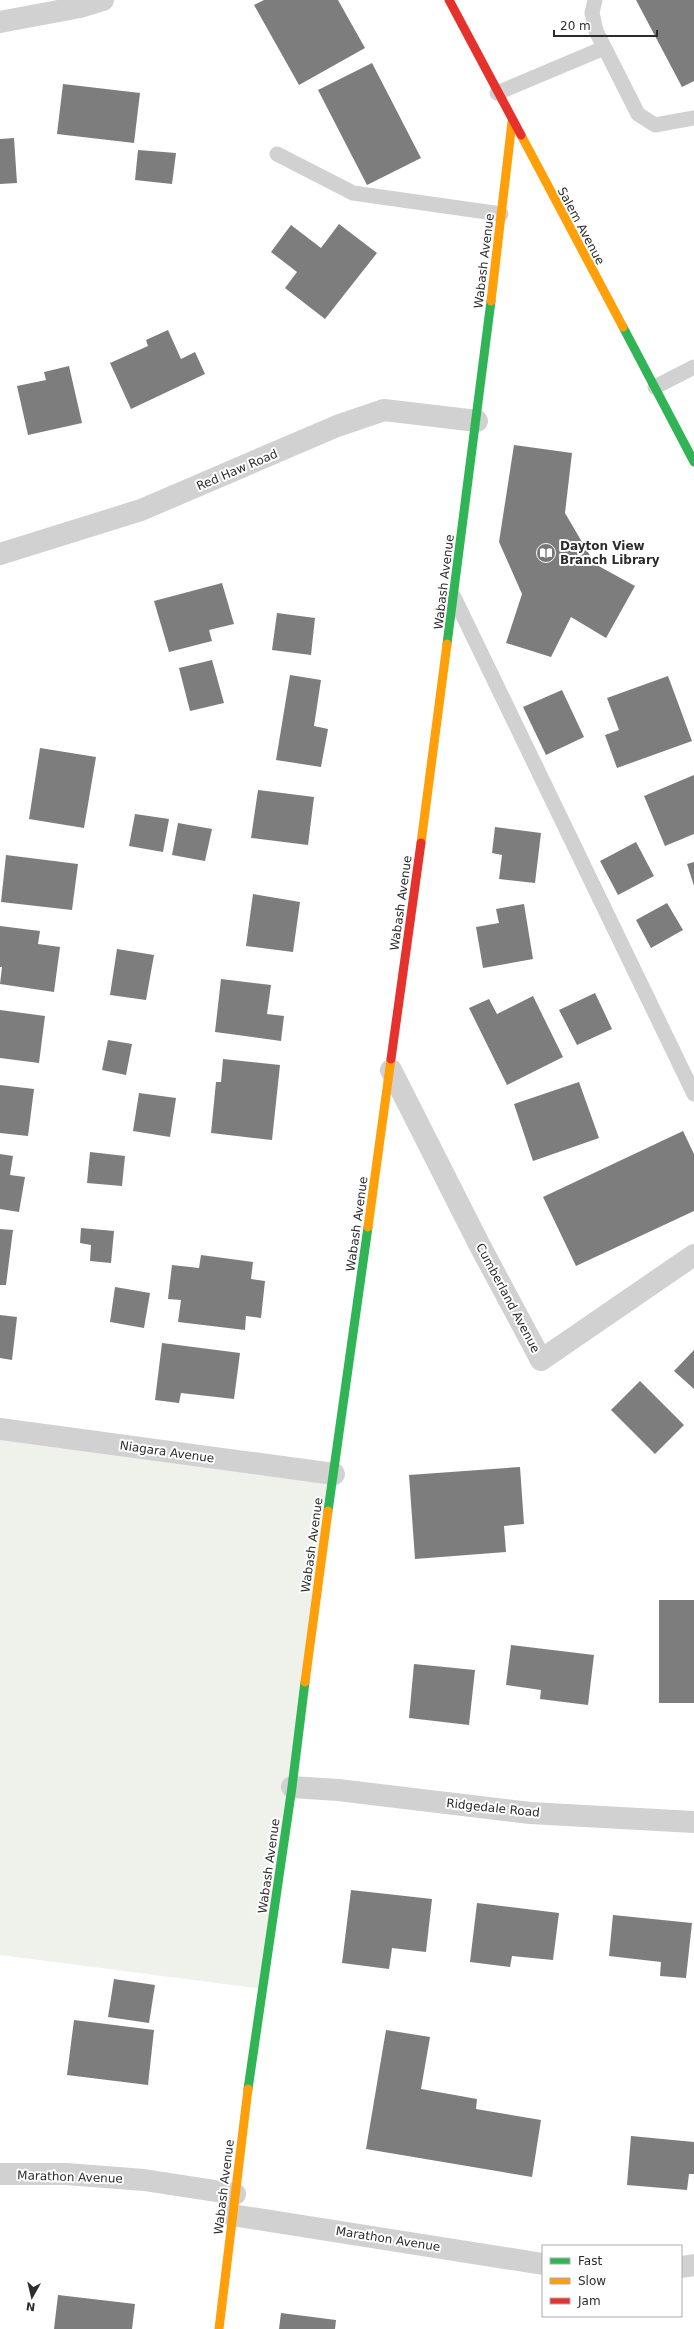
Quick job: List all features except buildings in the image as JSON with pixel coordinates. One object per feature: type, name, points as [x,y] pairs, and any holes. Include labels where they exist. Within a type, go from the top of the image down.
[{"type":"street","points":[[0,22],[80,7],[103,0]]},
{"type":"street","name":"Salem Avenue","points":[[449,0],[512,122],[694,462]]},
{"type":"street","name":"Wabash Avenue","points":[[219,2329],[234,2205],[292,1787],[296,1744],[391,1070],[454,598],[477,421],[512,122]]},
{"type":"street","name":"Red Haw Road","points":[[0,554],[141,510],[337,426],[384,410],[477,421]]},
{"type":"street","name":"Cumberland Avenue","points":[[391,1070],[479,1244],[541,1360],[694,1255]]},
{"type":"street","name":"Niagara Avenue","points":[[0,1430],[334,1474]]},
{"type":"street","name":"Ridgedale Road","points":[[292,1787],[338,1790],[530,1813],[694,1822]]},
{"type":"street","name":"Marathon Avenue","points":[[0,2174],[66,2174],[144,2180],[234,2205],[542,2264]]},
{"type":"street","points":[[682,2267],[694,2264]]},
{"type":"lane","points":[[595,0],[592,13],[596,31],[638,114],[655,125],[694,118]]},
{"type":"lane","points":[[497,93],[604,48]]},
{"type":"lane","points":[[277,154],[353,193],[501,214]]},
{"type":"lane","points":[[655,388],[694,367]]},
{"type":"lane","points":[[454,598],[694,1094]]},
{"type":"shaded area","points":[[0,1429],[334,1474],[263,1989],[0,1955]]},
{"type":"traffic: fast","points":[[447,644],[491,301]]},
{"type":"traffic: fast","points":[[623,327],[694,462]]},
{"type":"traffic: fast","points":[[328,1511],[368,1227]]},
{"type":"traffic: fast","points":[[248,2089],[292,1787],[305,1682]]},
{"type":"traffic: slow","points":[[491,301],[512,122]]},
{"type":"traffic: slow","points":[[521,135],[623,327]]},
{"type":"traffic: slow","points":[[421,843],[447,644]]},
{"type":"traffic: slow","points":[[368,1227],[391,1059]]},
{"type":"traffic: slow","points":[[305,1682],[328,1511]]},
{"type":"traffic: slow","points":[[219,2329],[248,2089]]},
{"type":"traffic: jam","points":[[449,0],[521,135]]},
{"type":"traffic: jam","points":[[391,1059],[421,843]]},
{"type":"place","name":"Dayton View Branch Library","points":[[546,553]]}]
